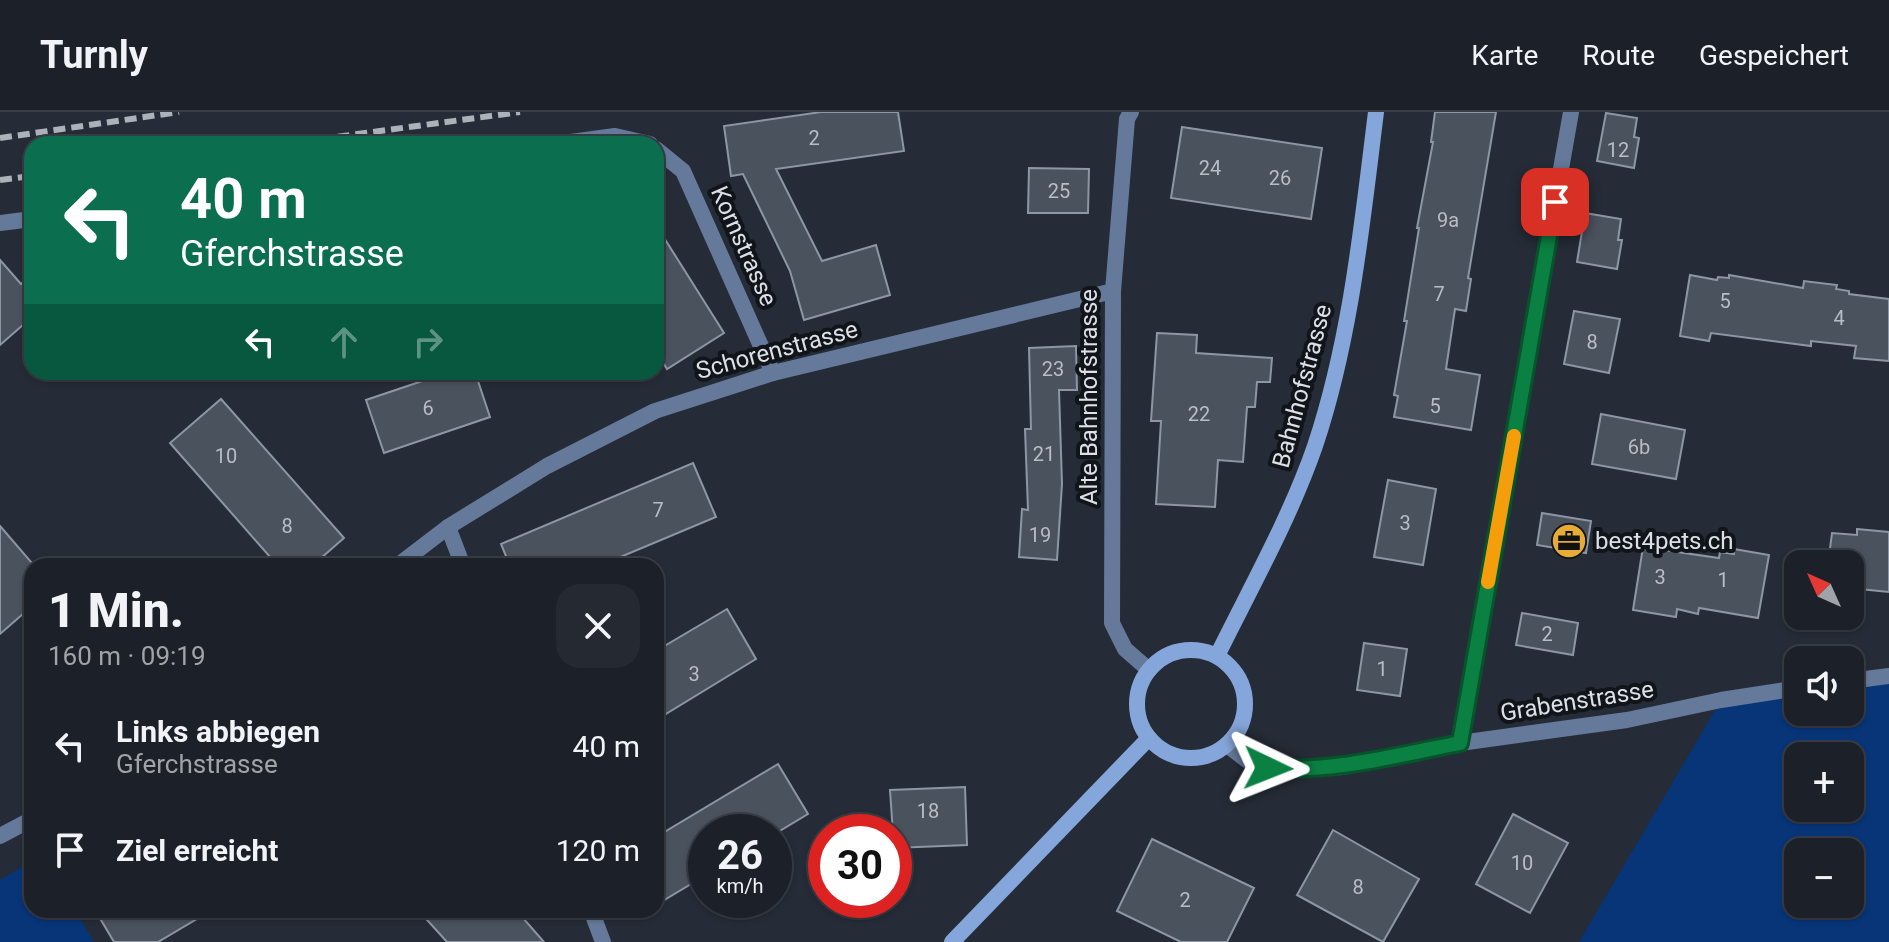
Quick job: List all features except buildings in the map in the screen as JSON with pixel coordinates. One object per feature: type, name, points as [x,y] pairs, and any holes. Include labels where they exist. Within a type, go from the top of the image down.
[{"type":"main road","name":"Bahnhofstrasse","points":[[1217,656],[1297,491],[1335,376],[1350,305],[1376,112]]},
{"type":"main road","points":[[1203,650],[1217,656],[1239,676],[1246,706],[1244,721],[1237,734],[1212,754],[1195,758],[1178,757],[1162,750],[1141,726],[1137,697],[1141,682],[1160,659],[1173,652],[1203,650]]},
{"type":"main road","points":[[952,942],[1149,738]]},
{"type":"street","name":"Alte Bahnhofstrasse","points":[[1131,112],[1127,119],[1113,291],[1112,623],[1125,649],[1149,670]]},
{"type":"street","points":[[1460,743],[1571,112]]},
{"type":"street","name":"Kornstrasse","points":[[664,156],[683,171],[773,373]]},
{"type":"street","points":[[0,223],[24,220]]},
{"type":"street","name":"Schorenstrasse","points":[[407,558],[448,527],[547,466],[655,411],[773,373],[1113,291]]},
{"type":"street","points":[[448,527],[460,558]]},
{"type":"street","points":[[1864,679],[1889,676]]},
{"type":"street","name":"Grabenstrasse","points":[[1227,745],[1253,765],[1296,769],[1343,767],[1460,743],[1627,720],[1784,690]]},
{"type":"street","points":[[0,836],[24,823]]},
{"type":"street","points":[[594,918],[603,942]]},
{"type":"shaded area","points":[[1889,676],[1889,942],[1579,942],[1721,700],[1784,690],[1784,726],[1864,726],[1864,679]]},
{"type":"shaded area","points":[[24,866],[24,918],[80,918],[94,942],[0,942],[0,880]]},
{"type":"railway","points":[[0,138],[179,112]]},
{"type":"railway","points":[[343,136],[520,112]]},
{"type":"railway","points":[[0,180],[24,177]]},
{"type":"slow traffic","points":[[1488,582],[1514,436]]},
{"type":"place","name":"best4pets.ch","points":[[1569,541]]},
{"type":"route","points":[[1268,768],[1343,767],[1460,743],[1555,202]]}]
